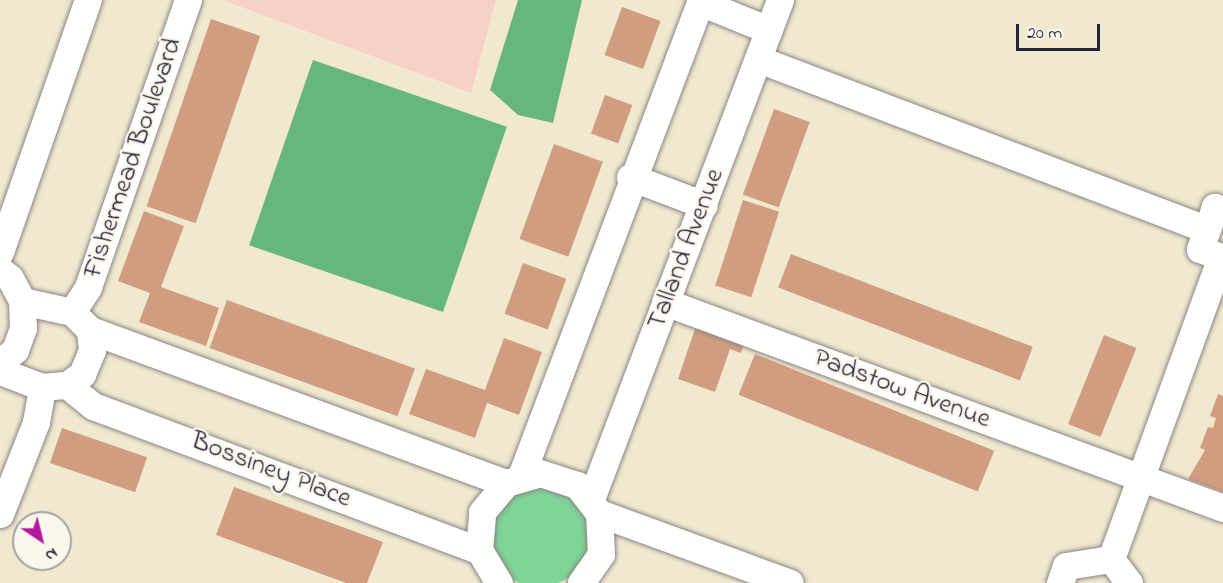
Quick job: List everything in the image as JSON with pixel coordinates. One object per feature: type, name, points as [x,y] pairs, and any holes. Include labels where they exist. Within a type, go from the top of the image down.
[{"type":"street","points":[[0,252],[88,0]]},
{"type":"street","name":"Fishermead Boulevard","points":[[81,321],[88,287],[188,0]]},
{"type":"street","name":"Talland Avenue","points":[[595,506],[666,302],[780,0]]},
{"type":"street","points":[[487,571],[482,512],[513,480],[701,1],[769,30]]},
{"type":"street","points":[[758,59],[1215,220],[1200,249],[1222,257],[1138,476],[1111,559]]},
{"type":"street","points":[[630,177],[704,205]]},
{"type":"street","points":[[0,270],[10,278],[22,301],[23,328],[15,350],[0,362]]},
{"type":"street","points":[[22,301],[513,480],[560,476],[595,506],[790,583]]},
{"type":"street","name":"Padstow Avenue","points":[[666,302],[1223,507]]},
{"type":"street","points":[[0,514],[36,422],[54,386],[82,374],[92,350],[81,321]]},
{"type":"street","name":"Bossiney Place","points":[[0,370],[54,386],[93,406],[487,571]]},
{"type":"street","points":[[581,583],[601,554],[595,506]]},
{"type":"street","points":[[1060,583],[1066,567],[1111,559]]},
{"type":"street","points":[[1111,559],[1129,583]]},
{"type":"shaded area","points":[[223,0],[496,0],[471,93]]},
{"type":"green space","points":[[518,0],[582,0],[553,123],[518,115],[490,90]]},
{"type":"green space","points":[[313,60],[507,127],[443,312],[249,245]]},
{"type":"green space","points":[[539,487],[567,495],[581,509],[589,537],[581,565],[567,579],[539,587],[511,579],[497,565],[489,537],[497,509],[511,495]]},
{"type":"building","points":[[622,7],[661,21],[643,69],[605,55]]},
{"type":"building","points":[[211,19],[260,36],[196,223],[147,206]]},
{"type":"building","points":[[605,95],[632,105],[618,143],[591,134]]},
{"type":"building","points":[[774,109],[810,122],[779,208],[743,195]]},
{"type":"building","points":[[554,144],[603,162],[568,257],[519,239]]},
{"type":"building","points":[[743,200],[779,212],[751,297],[715,286]]},
{"type":"building","points":[[144,211],[184,226],[161,287],[219,308],[206,346],[139,322],[150,293],[118,281]]},
{"type":"building","points":[[791,254],[1033,347],[1020,380],[778,288]]},
{"type":"building","points":[[523,263],[566,279],[548,329],[505,314]]},
{"type":"building","points":[[227,300],[415,368],[397,416],[210,348]]},
{"type":"building","points":[[698,320],[746,337],[741,353],[730,349],[715,392],[678,379]]},
{"type":"building","points":[[1104,335],[1136,348],[1100,437],[1068,424]]},
{"type":"building","points":[[504,338],[542,352],[519,415],[487,403],[475,438],[409,414],[426,369],[485,390]]},
{"type":"building","points":[[755,354],[994,451],[978,491],[739,395]]},
{"type":"building","points":[[1218,394],[1223,396],[1223,492],[1188,479],[1205,450],[1200,448],[1208,427],[1213,428],[1216,418],[1210,416]]},
{"type":"building","points":[[62,428],[147,457],[135,492],[50,463]]},
{"type":"building","points":[[234,487],[383,542],[367,583],[346,583],[216,535]]}]
